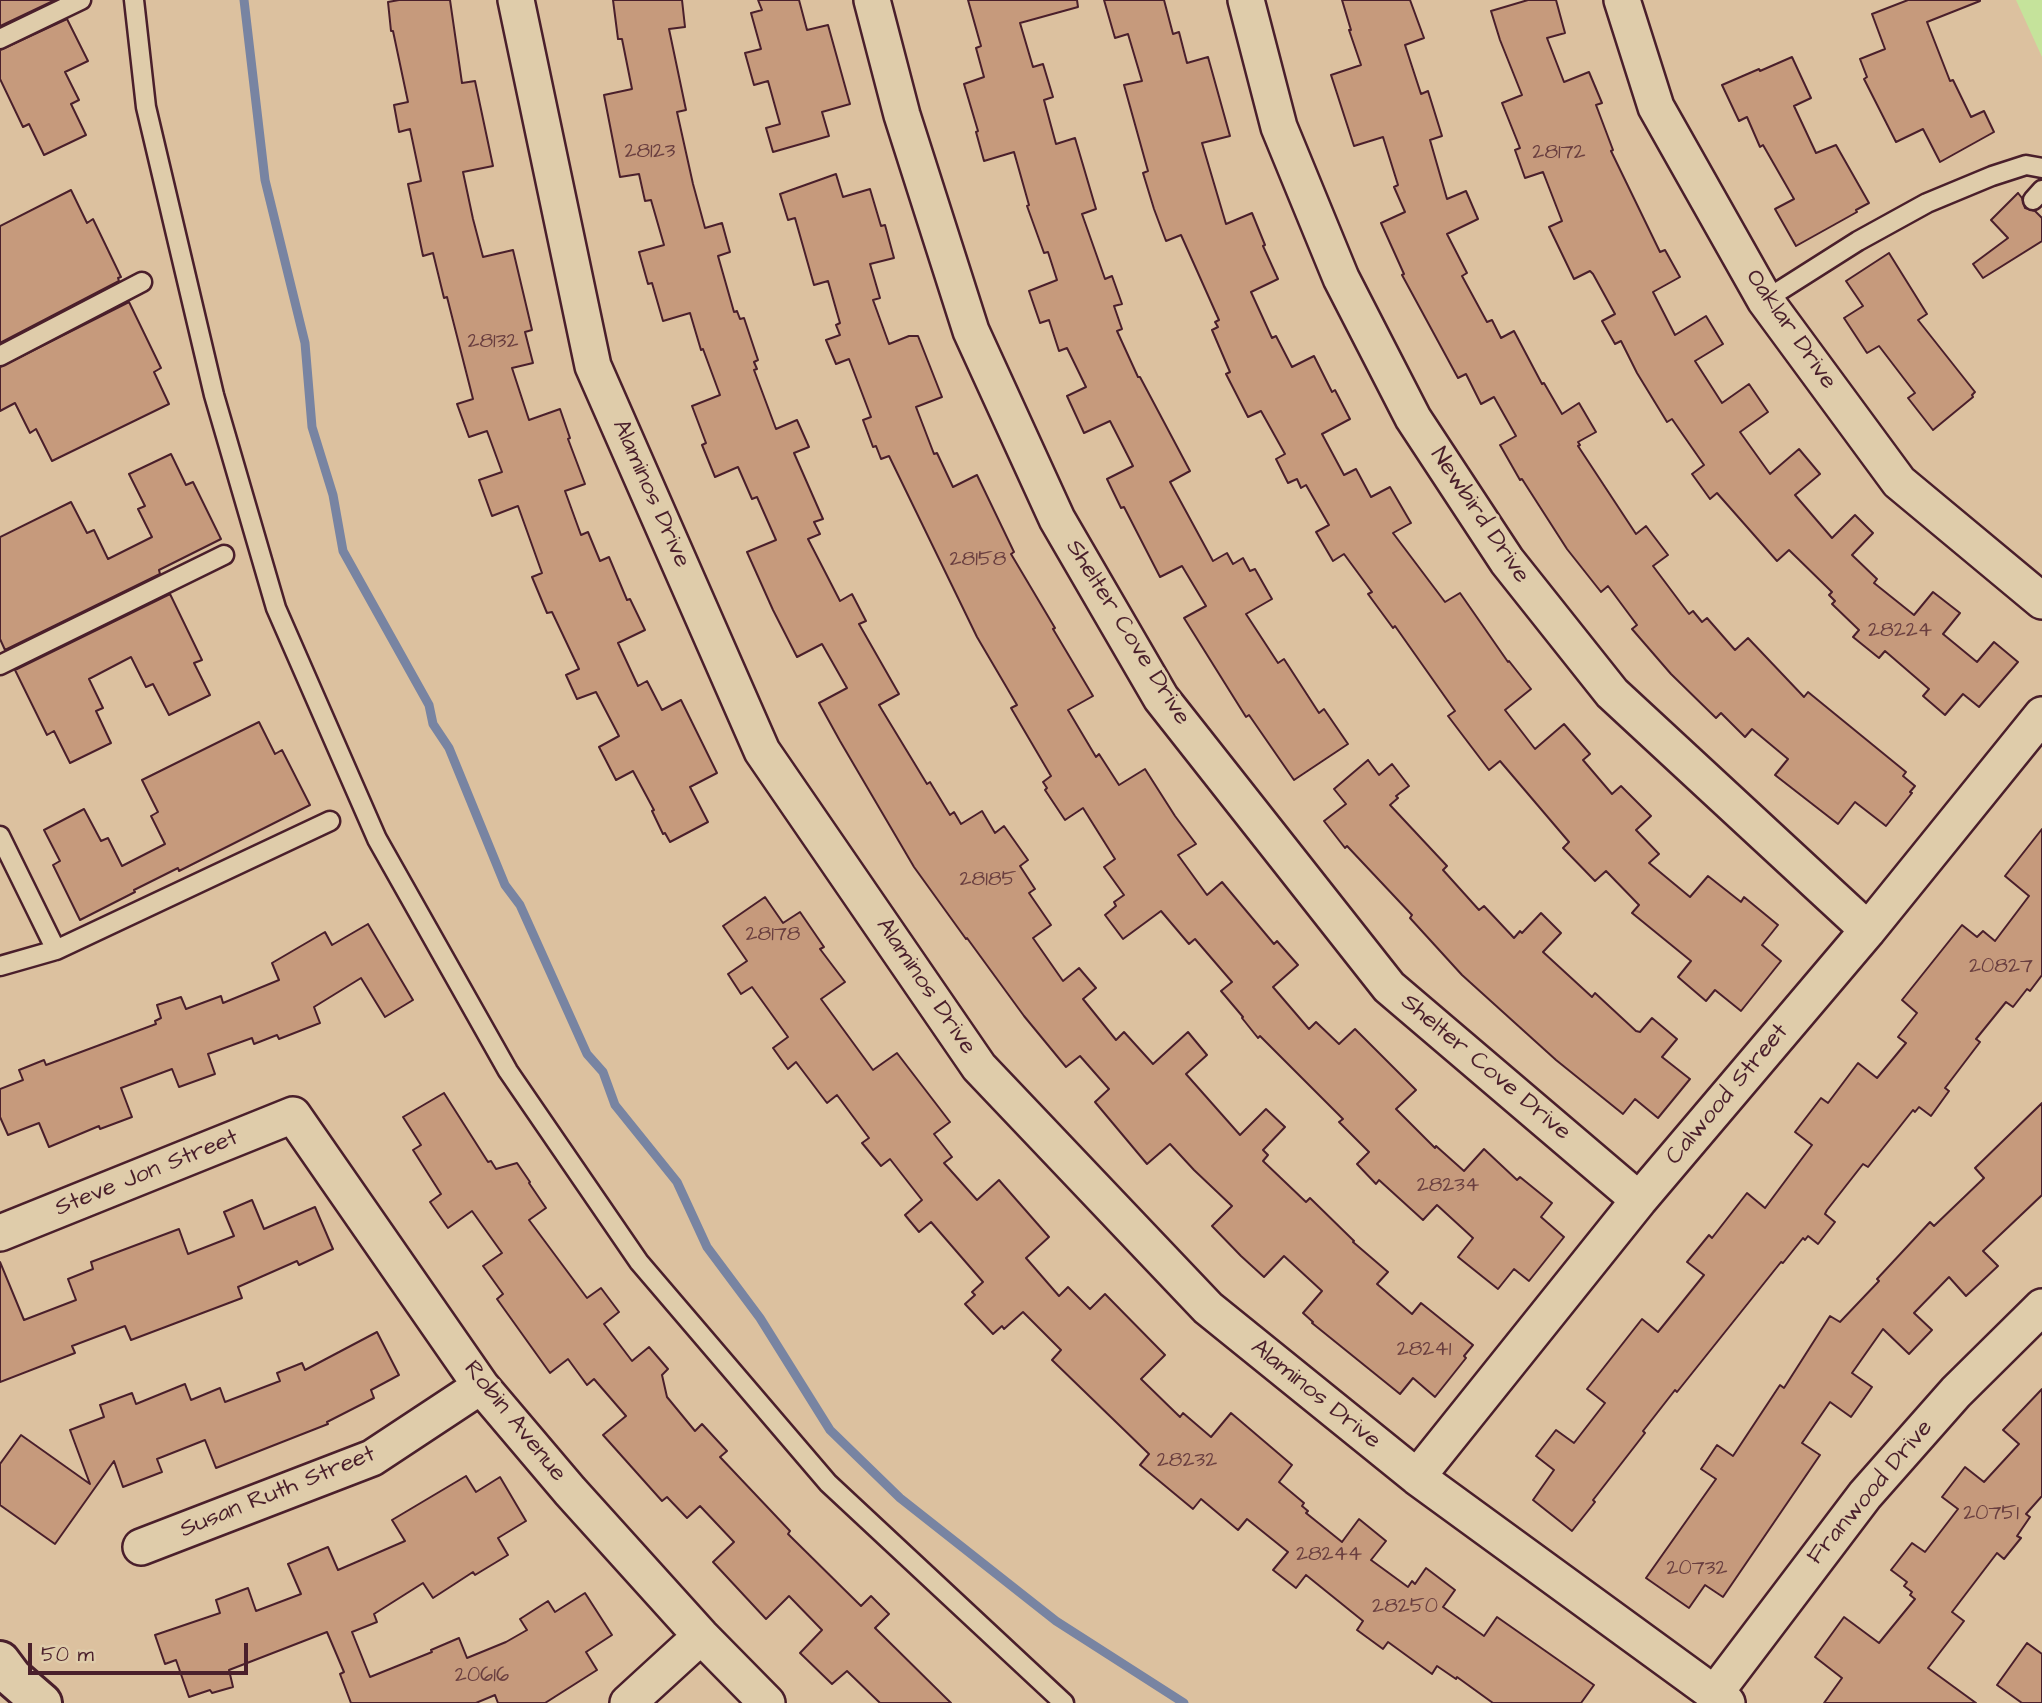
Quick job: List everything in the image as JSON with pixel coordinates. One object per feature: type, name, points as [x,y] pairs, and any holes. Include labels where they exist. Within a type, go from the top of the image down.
[{"type":"main road","points":[[0,1661],[12,1677],[42,1703]]},
{"type":"street","name":"Alaminos Drive","points":[[516,0],[593,366],[762,751],[979,1067],[1208,1308],[1417,1477],[1721,1698]]},
{"type":"street","name":"Shelter Cove Drive","points":[[872,0],[902,115],[971,331],[1057,519],[1161,698],[1389,987],[1639,1200]]},
{"type":"street","name":"Newbird Drive","points":[[1246,0],[1279,127],[1341,278],[1413,418],[1507,561],[1612,693],[1868,930]]},
{"type":"street","name":"Oaklar Drive","points":[[1622,0],[1656,107],[1765,300],[1899,482],[2042,601]]},
{"type":"street","name":"Calwood Street","points":[[1417,1477],[1639,1200],[1868,930],[2042,715]]},
{"type":"street","name":"Steve Jon Street","points":[[0,1233],[293,1115]]},
{"type":"street","name":"Robin Avenue","points":[[293,1115],[481,1387],[570,1491],[701,1636],[767,1703]]},
{"type":"street","name":"Franwood Drive","points":[[1721,1698],[1864,1495],[1956,1392],[2042,1307]]},
{"type":"street","name":"Susan Ruth Street","points":[[141,1547],[372,1458],[481,1387]]},
{"type":"street","points":[[628,1703],[701,1636]]},
{"type":"lane","points":[[0,39],[81,0]]},
{"type":"lane","points":[[134,0],[149,120],[214,395],[276,608],[376,839],[508,1071],[639,1262],[828,1483],[1064,1703]]},
{"type":"lane","points":[[1765,300],[1858,241],[1927,202],[2026,165],[2042,168]]},
{"type":"lane","points":[[0,356],[142,282]]},
{"type":"lane","points":[[0,665],[224,555]]},
{"type":"lane","points":[[0,966],[56,950],[330,821]]},
{"type":"lane","points":[[0,835],[56,950]]},
{"type":"green space","points":[[2016,0],[2042,0],[2042,57]]},
{"type":"building","points":[[0,0],[55,0],[0,26]]},
{"type":"building","points":[[450,0],[462,83],[475,81],[493,166],[463,172],[473,219],[483,257],[513,250],[532,330],[525,332],[533,363],[512,368],[529,420],[560,409],[585,484],[565,491],[581,535],[588,532],[600,561],[609,557],[627,600],[630,599],[645,630],[618,643],[638,686],[647,681],[662,710],[681,700],[717,773],[690,787],[708,822],[670,842],[665,833],[663,834],[652,811],[654,810],[633,771],[616,780],[599,747],[619,736],[596,692],[577,699],[566,675],[579,669],[552,612],[547,613],[532,577],[542,573],[518,506],[492,516],[479,480],[502,472],[487,431],[469,437],[457,404],[473,399],[433,253],[423,256],[408,184],[421,181],[410,129],[399,132],[394,105],[408,102],[391,31],[388,2]]},
{"type":"building","points":[[613,0],[682,0],[685,27],[669,29],[686,110],[677,112],[705,228],[722,223],[730,252],[718,256],[734,312],[737,311],[740,319],[744,318],[758,360],[754,362],[757,369],[754,370],[776,429],[797,420],[809,447],[794,453],[823,519],[814,522],[820,534],[808,539],[840,601],[852,594],[866,621],[859,624],[899,694],[879,705],[927,784],[930,782],[950,815],[954,812],[961,824],[982,811],[995,833],[1004,826],[1028,860],[1020,866],[1035,889],[1029,893],[1051,925],[1033,938],[1063,981],[1079,968],[1096,988],[1083,999],[1116,1040],[1124,1032],[1153,1064],[1188,1032],[1207,1055],[1186,1074],[1240,1135],[1266,1109],[1285,1127],[1263,1150],[1268,1155],[1263,1161],[1306,1202],[1310,1198],[1353,1242],[1388,1272],[1377,1284],[1412,1314],[1421,1303],[1473,1345],[1435,1397],[1413,1378],[1400,1394],[1312,1323],[1303,1313],[1322,1291],[1284,1256],[1264,1277],[1241,1256],[1212,1226],[1232,1206],[1170,1144],[1147,1164],[1095,1102],[1109,1089],[1080,1056],[1066,1067],[1024,1016],[914,867],[819,703],[847,688],[822,644],[797,657],[747,552],[776,540],[757,497],[752,499],[738,467],[715,477],[702,445],[706,443],[692,406],[720,395],[703,349],[701,350],[690,313],[663,321],[639,252],[664,245],[651,200],[645,201],[639,174],[620,177],[604,95],[632,89],[622,39],[618,39]]},
{"type":"building","points":[[758,0],[799,0],[807,30],[828,25],[850,104],[822,112],[829,136],[773,152],[766,128],[780,124],[768,81],[754,85],[745,53],[761,49],[751,13],[762,10]]},
{"type":"building","points":[[968,0],[1077,0],[1078,7],[1020,23],[1033,67],[1043,64],[1053,97],[1044,100],[1056,144],[1075,138],[1096,209],[1082,214],[1105,279],[1112,276],[1122,304],[1114,306],[1122,329],[1117,331],[1138,377],[1190,471],[1170,482],[1213,561],[1227,553],[1233,564],[1243,558],[1250,571],[1255,569],[1272,599],[1246,614],[1278,663],[1284,659],[1319,713],[1324,709],[1348,744],[1294,780],[1249,715],[1246,717],[1184,618],[1206,606],[1182,566],[1160,577],[1124,507],[1121,508],[1107,479],[1133,466],[1110,421],[1084,433],[1067,396],[1086,387],[1067,348],[1059,351],[1049,320],[1040,323],[1029,291],[1057,280],[1048,252],[1044,253],[1027,206],[1029,205],[1014,152],[984,161],[964,84],[984,77],[976,48],[981,46]]},
{"type":"building","points":[[1104,0],[1164,0],[1173,34],[1179,32],[1187,63],[1208,57],[1230,136],[1202,143],[1226,224],[1252,213],[1278,279],[1251,292],[1272,338],[1276,336],[1292,367],[1314,356],[1332,392],[1335,390],[1350,419],[1322,434],[1344,475],[1356,469],[1371,497],[1390,487],[1411,523],[1393,533],[1445,602],[1460,593],[1508,662],[1531,689],[1505,710],[1535,749],[1564,724],[1590,754],[1583,760],[1612,794],[1621,786],[1651,816],[1636,830],[1659,854],[1649,863],[1690,897],[1708,876],[1741,902],[1744,897],[1778,925],[1762,945],[1781,961],[1741,1011],[1715,990],[1706,1001],[1678,977],[1691,961],[1632,913],[1639,905],[1606,871],[1595,881],[1563,848],[1569,842],[1500,761],[1489,770],[1448,716],[1455,711],[1395,626],[1393,628],[1368,594],[1372,592],[1344,554],[1333,561],[1316,532],[1329,525],[1306,485],[1301,488],[1297,479],[1288,483],[1276,459],[1285,454],[1261,411],[1248,417],[1226,374],[1230,372],[1212,330],[1218,327],[1215,322],[1219,320],[1181,235],[1166,241],[1143,173],[1148,171],[1124,85],[1142,81],[1128,34],[1115,38]]},
{"type":"building","points":[[1342,0],[1410,0],[1424,38],[1405,45],[1421,94],[1428,91],[1442,136],[1430,140],[1447,199],[1466,191],[1478,219],[1447,234],[1467,273],[1462,276],[1487,322],[1492,320],[1501,338],[1514,331],[1542,384],[1544,383],[1562,414],[1579,403],[1596,432],[1578,442],[1578,446],[1636,534],[1646,526],[1668,555],[1653,566],[1689,614],[1693,611],[1702,622],[1707,618],[1735,650],[1748,638],[1804,697],[1808,692],[1906,772],[1903,776],[1915,786],[1886,826],[1855,802],[1838,824],[1775,775],[1788,759],[1752,729],[1745,737],[1721,713],[1716,718],[1671,674],[1632,629],[1637,625],[1608,586],[1601,592],[1567,549],[1522,479],[1520,480],[1500,445],[1516,436],[1494,397],[1481,404],[1466,374],[1458,378],[1402,275],[1404,274],[1381,223],[1405,212],[1394,187],[1398,185],[1383,137],[1354,146],[1331,75],[1361,65]]},
{"type":"building","points":[[1528,0],[1556,0],[1565,33],[1547,38],[1564,82],[1589,72],[1602,103],[1596,105],[1613,150],[1611,151],[1660,252],[1665,250],[1680,277],[1653,292],[1675,335],[1706,316],[1723,344],[1695,361],[1722,403],[1749,384],[1768,412],[1740,432],[1770,474],[1799,449],[1820,474],[1795,495],[1832,538],[1855,515],[1873,533],[1852,555],[1877,579],[1874,583],[1914,615],[1933,592],[1960,613],[1943,634],[1977,662],[1994,642],[2018,662],[1979,707],[1963,694],[1945,715],[1923,696],[1929,689],[1885,651],[1879,658],[1853,637],[1859,630],[1832,604],[1835,601],[1829,595],[1832,592],[1789,550],[1777,561],[1717,493],[1710,499],[1692,474],[1704,465],[1672,419],[1667,422],[1621,341],[1615,344],[1602,321],[1615,314],[1593,274],[1590,271],[1574,279],[1549,227],[1562,221],[1543,172],[1525,178],[1515,150],[1520,148],[1502,103],[1522,95],[1491,11]]},
{"type":"building","points":[[1908,0],[1980,0],[1927,22],[1950,81],[1953,80],[1971,117],[1984,111],[1994,132],[1940,162],[1923,129],[1896,142],[1864,79],[1867,77],[1860,59],[1885,49],[1872,14]]},
{"type":"building","points":[[67,19],[88,61],[65,72],[79,100],[71,104],[86,135],[44,155],[29,124],[23,127],[0,79],[0,50]]},
{"type":"building","points":[[1792,57],[1811,98],[1794,106],[1816,153],[1836,145],[1869,203],[1796,246],[1775,209],[1794,199],[1763,145],[1760,147],[1747,117],[1739,121],[1722,85]]},
{"type":"building","points":[[836,174],[843,197],[870,189],[881,226],[885,225],[894,258],[870,264],[880,298],[873,300],[889,344],[909,336],[918,336],[942,397],[916,407],[934,454],[937,453],[953,487],[977,475],[1014,552],[1011,554],[1093,696],[1068,710],[1096,757],[1099,754],[1119,785],[1145,769],[1196,844],[1178,855],[1207,895],[1222,882],[1274,944],[1277,941],[1298,965],[1273,987],[1309,1029],[1316,1022],[1339,1044],[1355,1029],[1416,1090],[1396,1109],[1435,1148],[1436,1146],[1464,1171],[1484,1149],[1517,1180],[1520,1177],[1552,1203],[1541,1217],[1564,1237],[1529,1281],[1514,1269],[1498,1289],[1458,1257],[1473,1238],[1437,1205],[1423,1220],[1379,1180],[1376,1184],[1357,1164],[1369,1152],[1339,1122],[1343,1119],[1260,1036],[1258,1038],[1221,991],[1232,982],[1195,939],[1189,944],[1161,911],[1123,939],[1105,915],[1116,906],[1114,902],[1124,895],[1104,867],[1115,859],[1083,808],[1065,820],[1045,790],[1047,788],[1043,782],[1051,776],[1011,708],[1017,705],[977,637],[889,456],[881,459],[876,446],[873,447],[863,420],[871,417],[849,359],[836,364],[826,340],[840,335],[836,325],[840,323],[828,281],[814,285],[795,218],[788,220],[780,194]]},
{"type":"building","points":[[71,190],[87,223],[93,219],[121,277],[118,278],[119,281],[0,343],[0,226]]},
{"type":"building","points":[[2018,193],[2025,208],[2035,211],[2042,218],[2042,241],[1983,278],[1973,264],[2008,238],[1991,220]]},
{"type":"building","points":[[1889,253],[1927,314],[1918,320],[1975,392],[1973,397],[1933,430],[1908,398],[1915,393],[1879,346],[1867,353],[1844,318],[1863,306],[1846,281]]},
{"type":"building","points":[[129,302],[161,368],[154,372],[169,404],[52,461],[36,429],[30,433],[15,403],[0,411],[0,367]]},
{"type":"building","points":[[171,454],[186,485],[193,482],[221,539],[159,570],[160,574],[5,650],[0,639],[0,537],[71,502],[87,533],[94,530],[108,559],[152,537],[138,509],[145,506],[129,474]]},
{"type":"building","points":[[170,594],[202,660],[194,663],[210,695],[169,715],[153,684],[146,687],[131,657],[89,679],[103,708],[96,711],[111,743],[70,763],[54,731],[47,735],[15,670]]},
{"type":"building","points":[[259,722],[275,754],[282,750],[310,805],[179,871],[178,868],[134,890],[135,892],[80,920],[53,865],[60,861],[44,830],[84,809],[101,841],[108,838],[122,866],[165,844],[151,816],[158,812],[142,780]]},
{"type":"building","points":[[1368,760],[1379,775],[1392,764],[1409,786],[1396,796],[1398,798],[1390,805],[1447,866],[1443,870],[1479,910],[1484,906],[1514,938],[1541,913],[1561,933],[1543,952],[1592,997],[1595,993],[1636,1031],[1640,1032],[1652,1018],[1677,1039],[1662,1057],[1690,1079],[1658,1118],[1635,1099],[1623,1114],[1556,1060],[1462,975],[1410,918],[1412,915],[1347,846],[1345,848],[1324,821],[1346,804],[1334,789]]},
{"type":"building","points":[[2042,829],[2042,975],[2013,1007],[2006,1002],[1976,1039],[1980,1042],[1945,1088],[1949,1091],[1931,1116],[1919,1107],[1915,1112],[1913,1110],[1868,1167],[1863,1164],[1827,1210],[1825,1214],[1835,1222],[1818,1244],[1808,1236],[1805,1240],[1803,1238],[1783,1263],[1781,1262],[1643,1431],[1645,1433],[1572,1531],[1533,1500],[1554,1470],[1536,1456],[1556,1430],[1574,1443],[1605,1403],[1587,1389],[1642,1319],[1658,1332],[1704,1275],[1687,1262],[1709,1235],[1712,1238],[1747,1193],[1765,1208],[1812,1145],[1795,1132],[1821,1098],[1828,1103],[1858,1063],[1877,1078],[1906,1043],[1898,1037],[1917,1013],[1902,1000],[1962,925],[1977,937],[1983,931],[1995,941],[2029,896],[2005,876]]},
{"type":"building","points":[[765,897],[783,923],[800,912],[824,947],[820,949],[845,982],[821,999],[873,1070],[897,1053],[950,1122],[934,1134],[952,1157],[944,1163],[977,1200],[999,1180],[1049,1237],[1026,1258],[1059,1296],[1068,1287],[1090,1309],[1105,1294],[1165,1355],[1141,1379],[1180,1417],[1183,1413],[1211,1437],[1231,1413],[1292,1465],[1279,1482],[1304,1503],[1302,1506],[1308,1511],[1306,1513],[1342,1542],[1359,1519],[1386,1541],[1371,1560],[1408,1587],[1412,1581],[1415,1584],[1426,1568],[1455,1590],[1443,1607],[1484,1636],[1497,1617],[1594,1685],[1581,1703],[1493,1703],[1437,1666],[1432,1674],[1388,1642],[1383,1649],[1357,1630],[1363,1621],[1306,1575],[1296,1588],[1273,1570],[1288,1552],[1247,1519],[1238,1530],[1201,1499],[1193,1509],[1140,1465],[1149,1454],[1052,1360],[1061,1350],[1023,1312],[1004,1329],[1002,1326],[993,1334],[965,1304],[975,1295],[972,1292],[983,1282],[931,1222],[919,1232],[905,1215],[922,1200],[890,1159],[881,1166],[862,1143],[869,1138],[837,1095],[827,1103],[796,1062],[788,1069],[773,1048],[788,1037],[752,987],[741,994],[728,974],[747,961],[723,926]]},
{"type":"building","points":[[368,924],[413,1000],[385,1017],[361,978],[314,1007],[320,1023],[279,1039],[277,1035],[254,1044],[252,1038],[208,1054],[215,1074],[179,1087],[172,1069],[121,1088],[132,1117],[100,1129],[99,1126],[49,1147],[39,1123],[8,1135],[0,1117],[0,1089],[23,1080],[19,1070],[44,1060],[46,1065],[156,1024],[155,1021],[161,1018],[157,1005],[181,997],[186,1009],[221,996],[223,1003],[279,980],[272,963],[325,932],[332,945]]},
{"type":"building","points":[[444,1093],[488,1162],[491,1161],[496,1169],[517,1163],[546,1208],[529,1220],[587,1298],[601,1288],[619,1312],[604,1324],[632,1361],[649,1347],[668,1369],[662,1375],[667,1397],[695,1431],[702,1424],[727,1451],[720,1457],[790,1531],[788,1534],[861,1606],[871,1596],[889,1614],[875,1628],[951,1703],[880,1703],[847,1671],[832,1684],[800,1653],[822,1630],[789,1596],[766,1619],[713,1562],[734,1542],[700,1506],[687,1518],[667,1497],[662,1501],[603,1435],[626,1416],[594,1379],[587,1385],[568,1359],[550,1373],[497,1299],[503,1294],[483,1266],[502,1253],[472,1211],[448,1228],[430,1202],[441,1194],[413,1150],[421,1145],[403,1117]]},
{"type":"building","points":[[2042,1103],[2042,1195],[1983,1251],[1998,1266],[1966,1296],[1949,1277],[1914,1313],[1932,1330],[1909,1354],[1883,1329],[1852,1373],[1872,1387],[1851,1417],[1830,1402],[1802,1443],[1820,1455],[1723,1597],[1705,1585],[1689,1608],[1646,1578],[1716,1479],[1701,1469],[1717,1445],[1733,1456],[1780,1385],[1784,1388],[1830,1316],[1840,1322],[1930,1222],[1934,1226],[1984,1178],[1975,1168]]},
{"type":"building","points":[[252,1200],[264,1229],[315,1207],[333,1249],[299,1265],[297,1261],[238,1287],[242,1298],[131,1340],[125,1326],[72,1346],[75,1353],[0,1382],[0,1262],[24,1320],[76,1300],[68,1279],[93,1269],[91,1262],[179,1229],[188,1254],[234,1236],[224,1212]]},
{"type":"building","points":[[377,1332],[399,1375],[371,1390],[374,1398],[327,1422],[328,1424],[216,1468],[205,1440],[157,1459],[162,1472],[123,1487],[114,1461],[55,1544],[0,1505],[0,1464],[21,1435],[90,1484],[70,1430],[104,1417],[100,1405],[132,1393],[136,1404],[185,1384],[191,1400],[220,1388],[225,1402],[280,1381],[277,1373],[302,1363],[305,1370]]},
{"type":"building","points":[[2042,1389],[2042,1496],[2026,1514],[2030,1517],[2017,1536],[2021,1538],[2004,1559],[1997,1553],[1952,1612],[1964,1621],[1928,1668],[1976,1703],[1824,1703],[1842,1678],[1815,1657],[1844,1617],[1879,1643],[1915,1599],[1910,1595],[1912,1592],[1904,1586],[1907,1582],[1891,1570],[1912,1543],[1925,1552],[1958,1509],[1942,1497],[1965,1467],[1984,1482],[2019,1444],[2003,1430]]},
{"type":"building","points":[[466,1476],[476,1492],[500,1477],[526,1521],[498,1538],[508,1555],[475,1575],[473,1572],[433,1598],[423,1583],[374,1614],[377,1622],[352,1632],[370,1677],[459,1638],[467,1658],[527,1630],[520,1619],[548,1601],[555,1612],[585,1593],[612,1635],[586,1652],[597,1670],[545,1703],[498,1703],[495,1695],[476,1703],[351,1703],[340,1674],[344,1672],[327,1632],[229,1670],[233,1687],[212,1693],[210,1690],[189,1697],[176,1660],[165,1664],[155,1635],[220,1613],[216,1600],[248,1588],[256,1611],[301,1594],[288,1564],[328,1547],[338,1570],[405,1541],[392,1520]]},
{"type":"building","points":[[2027,1643],[2042,1654],[2042,1703],[2022,1703],[1997,1685]]},
{"type":"waterway","points":[[244,0],[265,180],[305,343],[312,427],[333,495],[343,551],[429,705],[433,724],[449,748],[505,885],[520,905],[587,1054],[603,1072],[615,1105],[677,1182],[707,1247],[760,1318],[830,1430],[900,1498],[1056,1621],[1184,1703]]}]
